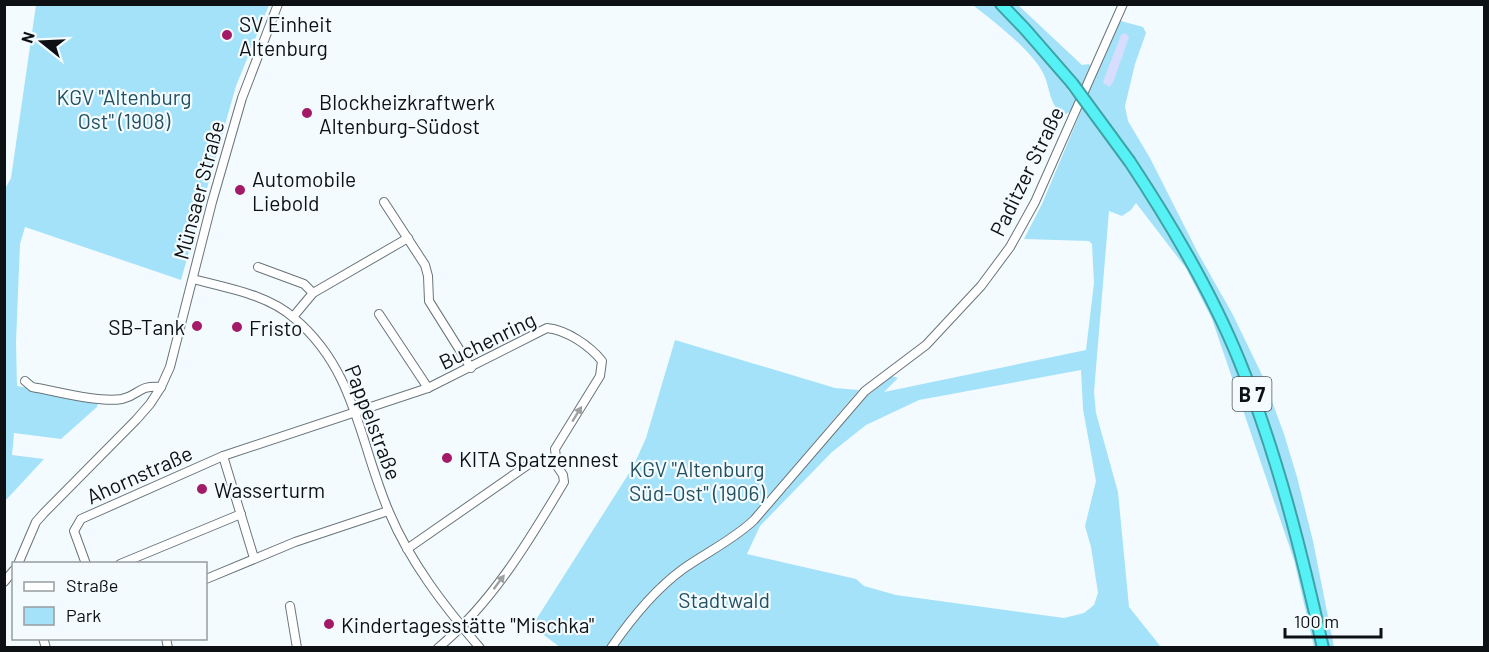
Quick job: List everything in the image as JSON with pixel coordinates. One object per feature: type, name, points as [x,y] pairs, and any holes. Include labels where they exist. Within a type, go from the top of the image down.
[{"type":"highway","name":"B 7","points":[[1001,4],[1072,83],[1130,162],[1159,206],[1218,313],[1240,360],[1279,472],[1302,554],[1323,648]]},
{"type":"street","name":"Münsaer Straße","points":[[19,562],[36,522],[136,420],[161,387],[177,344],[242,99],[278,4]]},
{"type":"street","name":"Paditzer Straße","points":[[611,648],[642,607],[666,583],[690,564],[742,531],[754,520],[865,391],[926,345],[981,286],[1010,247],[1035,202],[1123,4]]},
{"type":"street","points":[[384,202],[425,265],[429,301],[471,368]]},
{"type":"street","points":[[293,317],[313,293],[408,238]]},
{"type":"street","points":[[258,267],[304,284],[313,293]]},
{"type":"street","name":"Pappelstraße","points":[[193,279],[267,301],[293,317],[317,341],[339,372],[356,413],[388,511],[407,549],[429,584],[480,648]]},
{"type":"street","points":[[379,314],[428,388]]},
{"type":"street","name":"Buchenring","points":[[356,413],[428,388],[547,328],[565,333],[595,352],[602,361],[600,376],[555,449],[557,466],[564,482],[532,536],[499,583],[462,628]]},
{"type":"street","points":[[25,381],[32,387],[99,399],[122,399],[141,388],[161,387]]},
{"type":"street","name":"Ahornstraße","points":[[85,562],[74,531],[81,519],[223,456],[356,413]]},
{"type":"street","name":"Ahornstraße","points":[[223,456],[254,558]]},
{"type":"street","points":[[407,549],[532,462]]},
{"type":"street","points":[[207,579],[254,558],[388,511]]},
{"type":"street","points":[[125,562],[241,514]]},
{"type":"street","points":[[290,606],[297,648]]},
{"type":"street","points":[[438,648],[462,628]]},
{"type":"green space","name":"KGV \"Altenburg Ost\" (1908)","points":[[36,5],[269,5],[236,86],[181,280],[25,227],[20,244],[16,342],[17,386],[98,401],[97,407],[61,439],[14,433],[12,455],[44,459],[5,501],[5,189],[11,178]]},
{"type":"green space","points":[[973,5],[994,5],[1022,32],[1068,86],[1067,89],[1077,101],[1073,110],[1066,114],[1057,108],[1051,98],[1044,75],[1032,57]]},
{"type":"green space","points":[[1008,5],[1018,5],[1082,65],[1089,64],[1091,67],[1083,86]]},
{"type":"green space","points":[[1121,21],[1143,27],[1146,33],[1135,64],[1125,106],[1128,121],[1233,315],[1263,377],[1297,477],[1313,541],[1334,647],[1314,647],[1294,560],[1212,319],[1186,268],[1136,203],[1122,216],[1109,211],[1094,392],[1096,413],[1118,492],[1129,607],[1161,647],[561,648],[532,626],[633,467],[646,438],[675,340],[835,388],[859,390],[752,515],[726,539],[722,549],[741,535],[783,491],[787,490],[792,480],[868,395],[891,376],[898,378],[884,392],[1086,350],[1094,283],[1092,244],[1089,241],[1024,239],[1042,204],[1118,23]],"holes":[[[1081,370],[1083,409],[1096,481],[1085,526],[1091,547],[1098,593],[1094,605],[1084,613],[1064,618],[896,595],[864,586],[856,579],[747,554],[760,526],[832,452],[866,425],[919,400]]]},
{"type":"shaded area","points":[[1125,33],[1129,37],[1110,87],[1103,83],[1104,79],[1121,35]]},
{"type":"place","name":"SV Einheit Altenburg","points":[[227,35]]},
{"type":"place","name":"Blockheizkraftwerk Altenburg-Südost","points":[[307,113]]},
{"type":"place","name":"Automobile Liebold","points":[[240,190]]},
{"type":"place","name":"SB-Tank","points":[[197,326]]},
{"type":"place","name":"Fristo","points":[[237,327]]},
{"type":"place","name":"KITA Spatzennest","points":[[447,458]]},
{"type":"place","name":"Wasserturm","points":[[202,489]]},
{"type":"place","name":"Kindertagesstätte \"Mischka\"","points":[[329,624]]},
{"type":"park label","name":"KGV \"Altenburg Süd-Ost\" (1906)","points":[[697,480]]},
{"type":"park label","name":"Stadtwald","points":[[724,599]]}]
